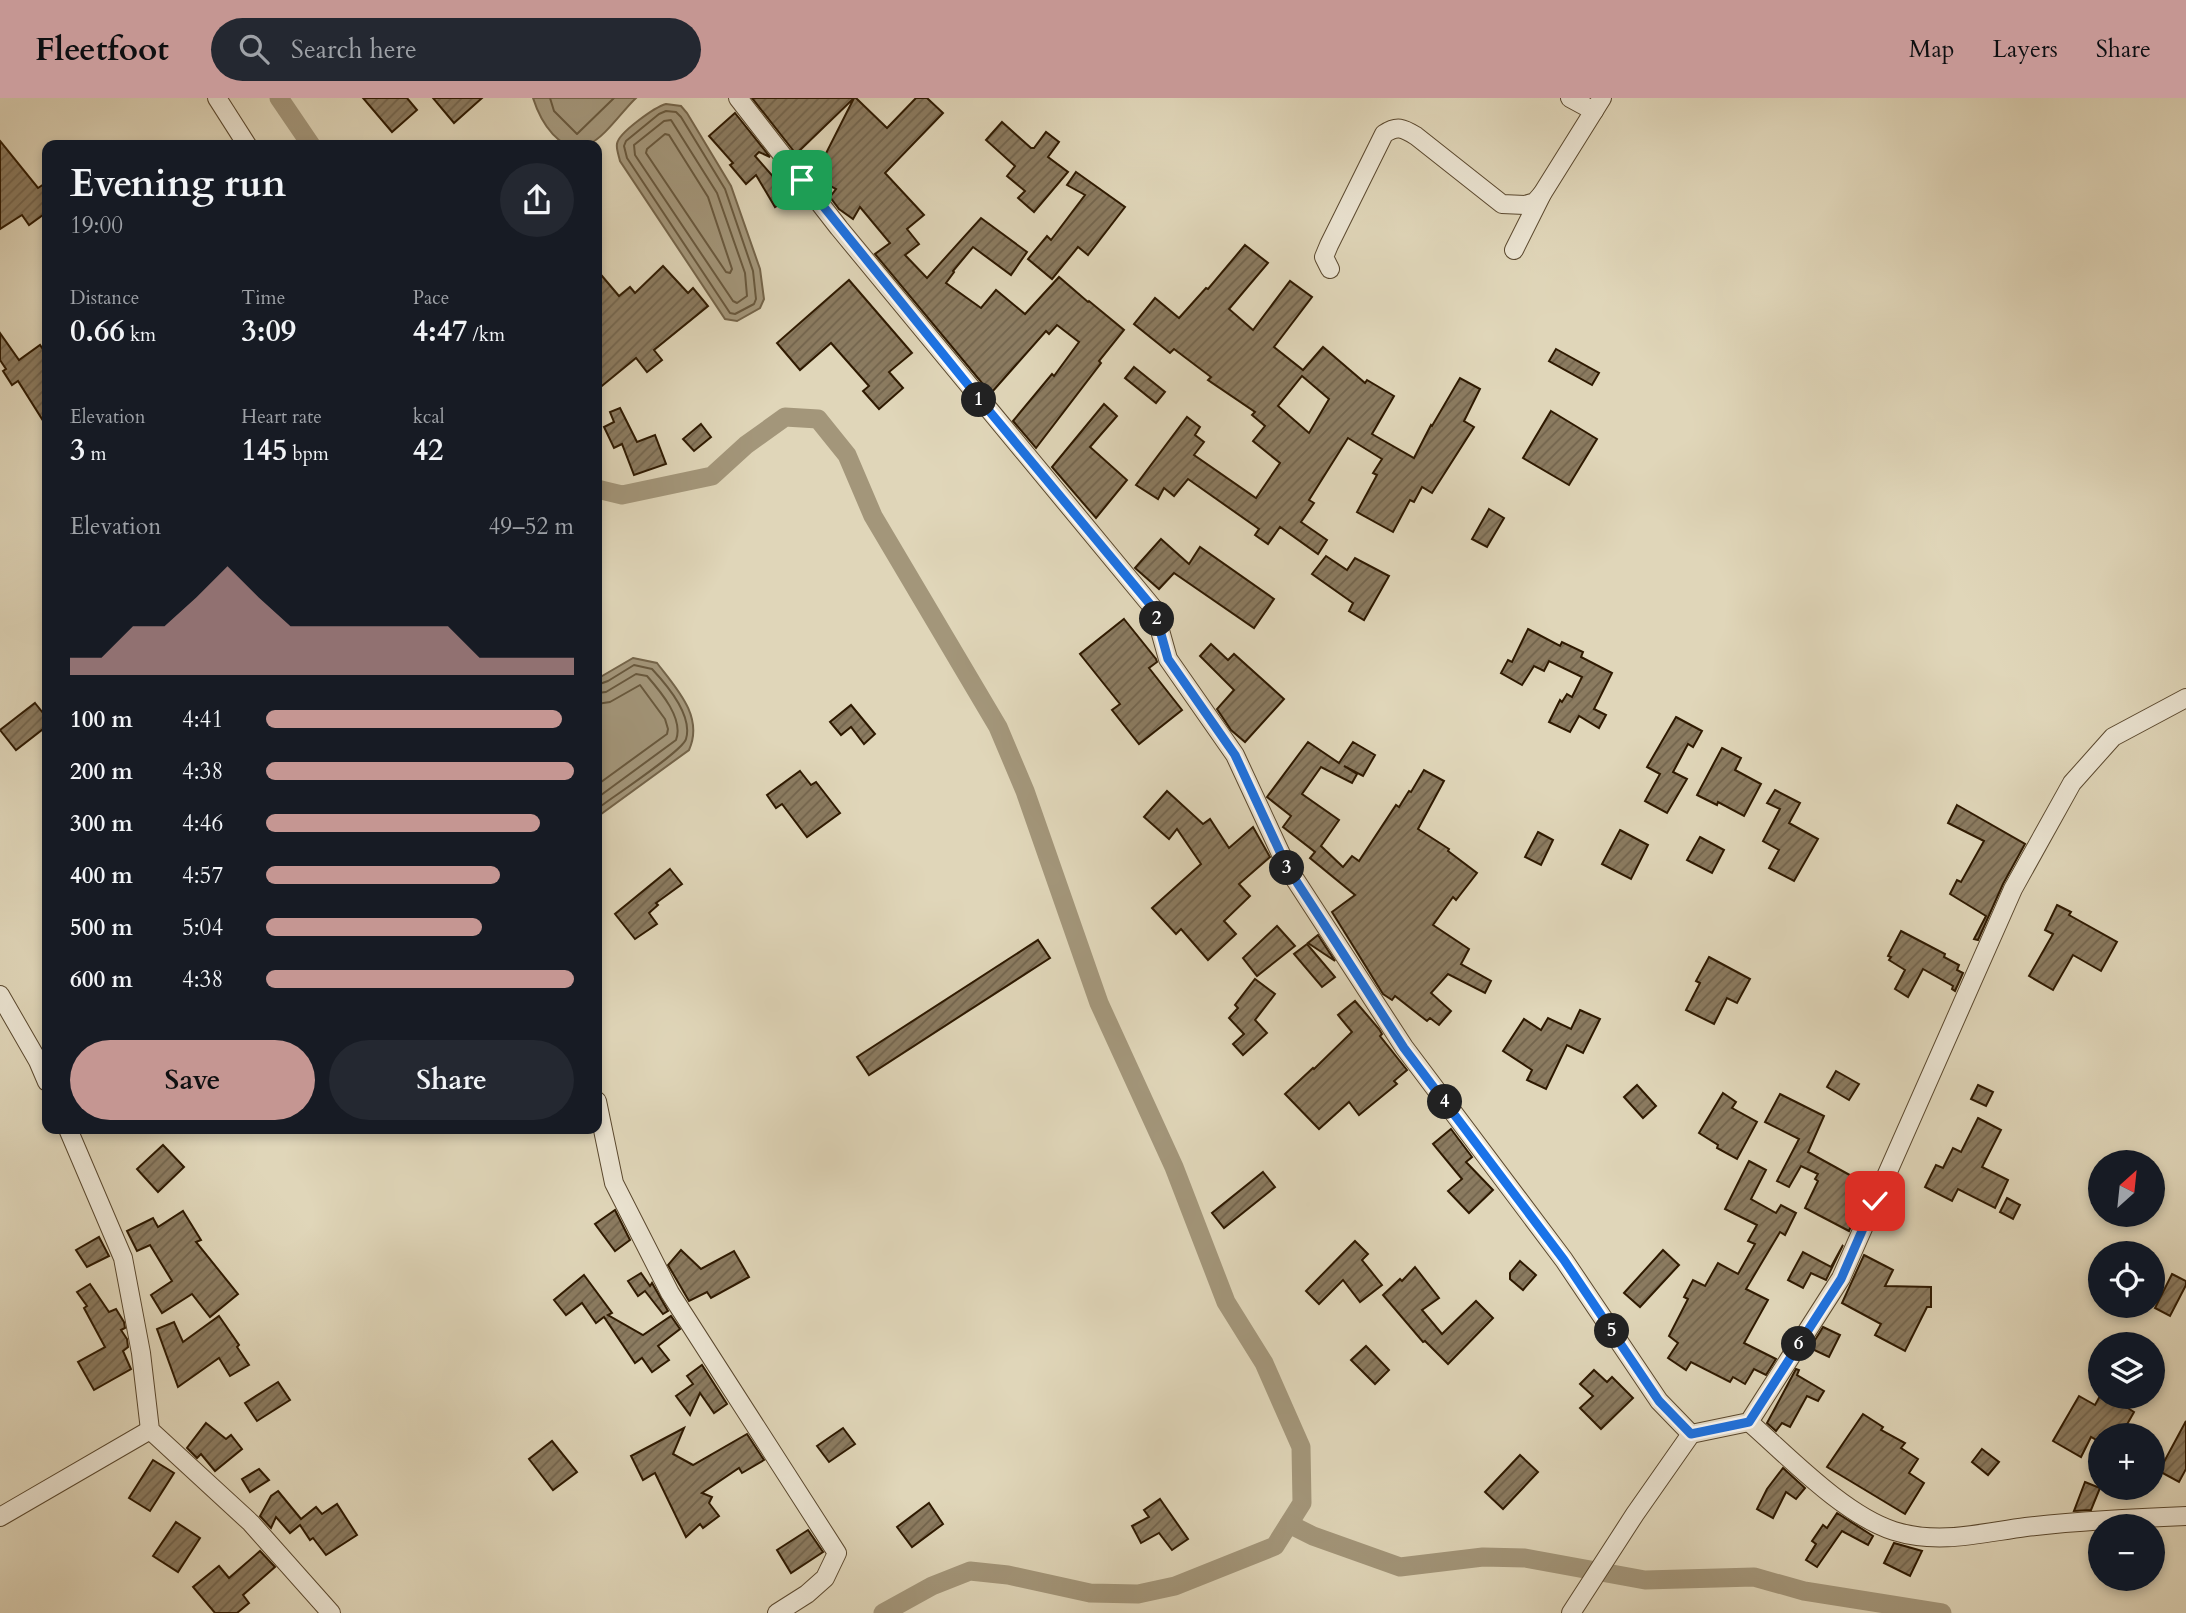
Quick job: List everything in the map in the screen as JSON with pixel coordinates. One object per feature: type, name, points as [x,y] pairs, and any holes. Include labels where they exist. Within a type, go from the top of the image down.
[{"type":"street","points":[[217,98],[244,140]]},
{"type":"street","points":[[738,98],[864,258],[1154,609],[1168,659],[1235,755],[1294,879],[1404,1048],[1564,1260],[1659,1401],[1691,1434]]},
{"type":"street","points":[[1514,250],[1542,194],[1598,104],[1570,98]]},
{"type":"street","points":[[1330,269],[1325,257],[1329,245],[1384,134],[1393,127],[1401,127],[1416,136],[1502,204],[1525,205],[1535,202],[1542,194]]},
{"type":"street","points":[[1571,1613],[1691,1434],[1749,1422],[1841,1279],[2013,889],[2072,783],[2113,737],[2186,698]]},
{"type":"street","points":[[0,995],[42,1072]]},
{"type":"street","points":[[31,1049],[42,1043]]},
{"type":"street","points":[[602,1125],[614,1183],[670,1293],[837,1553],[825,1578],[807,1594],[777,1613]]},
{"type":"street","points":[[70,1134],[123,1258],[141,1353],[150,1430],[251,1523],[331,1613]]},
{"type":"street","points":[[1749,1422],[1849,1509],[1894,1531],[1948,1539],[2026,1527],[2186,1516]]},
{"type":"street","points":[[0,1517],[150,1430]]},
{"type":"water","points":[[533,98],[636,98],[596,140],[559,140],[541,116]]},
{"type":"water","points":[[666,104],[681,106],[687,113],[731,186],[760,269],[764,299],[760,308],[737,321],[725,319],[620,161],[617,150],[619,139],[646,115]]},
{"type":"water","points":[[633,658],[657,663],[686,704],[691,715],[693,738],[689,750],[602,813],[602,676]]},
{"type":"building","points":[[363,98],[407,98],[417,110],[392,132]]},
{"type":"building","points":[[433,98],[482,98],[454,123]]},
{"type":"building","points":[[752,98],[854,98],[796,154]]},
{"type":"building","points":[[854,98],[887,128],[916,98],[927,98],[943,113],[885,173],[924,215],[907,229],[919,244],[905,255],[927,278],[981,218],[1027,252],[1011,275],[973,247],[946,283],[981,308],[996,290],[1025,314],[1059,277],[1124,330],[1036,448],[1013,421],[1052,374],[1054,376],[1079,342],[1057,325],[1049,334],[1046,331],[992,392],[982,383],[875,254],[890,243],[860,207],[853,219],[839,209],[830,197],[836,189],[814,177]]},
{"type":"building","points":[[735,113],[770,157],[759,152],[755,156],[791,197],[775,207],[756,175],[746,184],[730,165],[733,163],[709,136]]},
{"type":"building","points":[[1002,122],[1031,148],[1034,148],[1046,132],[1059,142],[1048,157],[1068,172],[1034,212],[1018,198],[1025,191],[1007,176],[1015,166],[986,140]]},
{"type":"building","points":[[0,141],[38,188],[42,185],[42,216],[29,225],[22,215],[0,229]]},
{"type":"building","points":[[1076,172],[1125,207],[1088,255],[1078,247],[1052,279],[1028,259],[1047,236],[1051,240],[1085,195],[1067,185]]},
{"type":"building","points":[[1245,245],[1268,263],[1229,309],[1253,330],[1290,281],[1312,297],[1274,347],[1303,370],[1323,347],[1365,383],[1367,380],[1394,396],[1372,434],[1414,458],[1460,378],[1480,389],[1464,421],[1474,427],[1432,493],[1422,487],[1414,502],[1410,500],[1393,532],[1357,512],[1377,475],[1373,473],[1382,459],[1348,438],[1309,500],[1314,503],[1301,522],[1327,540],[1318,554],[1280,527],[1268,544],[1255,535],[1259,529],[1188,479],[1174,496],[1164,488],[1158,499],[1136,485],[1187,417],[1200,427],[1195,435],[1204,442],[1194,455],[1256,498],[1280,463],[1253,441],[1265,426],[1252,415],[1255,412],[1208,380],[1211,377],[1174,349],[1170,353],[1134,324],[1155,298],[1179,318],[1206,288],[1208,289]],"holes":[[[1302,376],[1329,399],[1309,433],[1278,406]]]},
{"type":"building","points":[[663,266],[688,293],[693,288],[708,306],[654,350],[662,360],[647,372],[636,358],[602,386],[602,276],[619,296],[630,287],[635,293]]},
{"type":"building","points":[[849,280],[912,353],[889,372],[903,388],[879,409],[863,391],[869,386],[831,343],[800,370],[777,343]]},
{"type":"building","points":[[0,333],[19,360],[40,345],[42,419],[18,381],[12,385],[0,360]]},
{"type":"building","points":[[1556,349],[1599,373],[1592,385],[1549,361]]},
{"type":"building","points":[[1134,367],[1165,392],[1156,403],[1125,378]]},
{"type":"building","points":[[1104,404],[1117,416],[1090,447],[1127,480],[1096,518],[1052,467]]},
{"type":"building","points":[[620,408],[637,442],[655,435],[666,464],[634,475],[622,444],[614,448],[604,427],[614,422],[610,412]]},
{"type":"building","points":[[1551,411],[1597,439],[1569,485],[1523,458]]},
{"type":"building","points":[[701,424],[711,437],[694,451],[683,439]]},
{"type":"building","points":[[1489,509],[1504,518],[1487,547],[1472,539]]},
{"type":"building","points":[[1161,539],[1189,564],[1200,547],[1274,599],[1254,628],[1174,573],[1159,589],[1135,568]]},
{"type":"building","points":[[1326,556],[1347,570],[1355,558],[1389,576],[1364,620],[1349,611],[1353,603],[1312,574]]},
{"type":"building","points":[[1124,619],[1156,659],[1157,662],[1149,668],[1182,710],[1139,744],[1112,710],[1120,704],[1080,654]]},
{"type":"building","points":[[1528,629],[1560,646],[1562,642],[1583,652],[1581,657],[1612,673],[1594,709],[1606,715],[1599,728],[1579,716],[1570,732],[1549,722],[1560,700],[1562,702],[1567,694],[1572,697],[1582,677],[1549,661],[1544,671],[1534,666],[1522,685],[1501,673],[1508,660],[1512,662]]},
{"type":"building","points":[[1211,644],[1228,660],[1234,654],[1284,699],[1245,742],[1231,730],[1217,709],[1234,690],[1200,656]]},
{"type":"building","points":[[35,703],[42,712],[42,730],[16,750],[0,730]]},
{"type":"building","points":[[851,705],[875,734],[864,744],[851,727],[841,735],[830,722]]},
{"type":"building","points":[[1676,717],[1702,731],[1693,747],[1688,744],[1673,772],[1687,779],[1667,813],[1645,801],[1660,774],[1647,767]]},
{"type":"building","points":[[1308,742],[1339,763],[1353,742],[1375,755],[1363,776],[1344,766],[1357,774],[1352,783],[1321,767],[1302,794],[1339,820],[1321,846],[1343,867],[1352,856],[1359,861],[1396,805],[1399,807],[1409,791],[1411,792],[1424,770],[1444,781],[1418,829],[1449,849],[1448,851],[1477,873],[1456,900],[1453,897],[1433,925],[1469,949],[1461,964],[1491,981],[1485,993],[1448,974],[1431,993],[1451,1011],[1439,1025],[1430,1018],[1427,1021],[1395,996],[1392,1000],[1383,994],[1332,912],[1355,895],[1310,858],[1315,852],[1283,827],[1291,816],[1267,797]]},
{"type":"building","points":[[1722,748],[1741,758],[1735,770],[1761,784],[1744,816],[1718,802],[1717,805],[1697,795]]},
{"type":"building","points":[[800,771],[811,785],[816,782],[840,813],[807,837],[782,804],[776,808],[767,795]]},
{"type":"building","points":[[1775,790],[1800,803],[1789,823],[1818,839],[1794,881],[1769,868],[1779,850],[1763,841],[1780,809],[1767,803]]},
{"type":"building","points":[[1167,791],[1203,824],[1210,819],[1229,848],[1253,827],[1270,857],[1239,884],[1250,896],[1224,921],[1236,934],[1208,960],[1181,929],[1176,934],[1152,908],[1201,864],[1177,829],[1169,839],[1144,817]]},
{"type":"building","points":[[1957,805],[2025,844],[2003,884],[1978,940],[1974,939],[1986,916],[1950,894],[1957,880],[1961,882],[1984,841],[1948,823]]},
{"type":"building","points":[[1620,830],[1648,845],[1631,879],[1602,864]]},
{"type":"building","points":[[1538,832],[1553,840],[1541,865],[1525,857]]},
{"type":"building","points":[[1700,837],[1724,850],[1712,873],[1687,860]]},
{"type":"building","points":[[670,869],[682,884],[656,903],[658,905],[649,913],[657,924],[635,939],[615,914]]},
{"type":"building","points":[[2057,905],[2071,912],[2069,915],[2117,942],[2101,971],[2073,955],[2053,990],[2029,976],[2053,934],[2045,930]]},
{"type":"building","points":[[1277,926],[1295,946],[1257,976],[1243,958]]},
{"type":"building","points":[[1901,931],[1945,954],[1944,957],[1959,965],[1957,970],[1963,973],[1955,991],[1953,986],[1923,969],[1908,997],[1895,989],[1905,970],[1889,960],[1891,957],[1888,956]]},
{"type":"building","points":[[1318,935],[1335,961],[1308,943]]},
{"type":"building","points":[[1038,940],[1050,958],[869,1075],[857,1057]]},
{"type":"building","points":[[1307,944],[1335,977],[1322,987],[1294,954]]},
{"type":"building","points":[[1709,957],[1750,979],[1737,1003],[1727,998],[1714,1024],[1686,1010],[1700,983],[1696,981]]},
{"type":"building","points":[[1255,979],[1275,994],[1255,1020],[1267,1033],[1243,1055],[1233,1044],[1244,1034],[1229,1018],[1238,1008],[1235,1005]]},
{"type":"building","points":[[1355,1001],[1379,1029],[1382,1034],[1380,1036],[1407,1070],[1394,1081],[1397,1084],[1359,1115],[1349,1102],[1319,1129],[1285,1094],[1352,1032],[1338,1015]]},
{"type":"building","points":[[1580,1010],[1600,1019],[1583,1053],[1567,1045],[1546,1089],[1527,1080],[1532,1070],[1503,1051],[1524,1019],[1541,1030],[1548,1018],[1571,1029]]},
{"type":"building","points":[[1836,1071],[1859,1084],[1849,1100],[1827,1087]]},
{"type":"building","points":[[1637,1085],[1656,1106],[1643,1118],[1624,1097]]},
{"type":"building","points":[[1978,1085],[1993,1092],[1986,1106],[1971,1099]]},
{"type":"building","points":[[1723,1093],[1736,1102],[1732,1108],[1757,1122],[1737,1159],[1717,1148],[1718,1145],[1699,1133]]},
{"type":"building","points":[[1780,1094],[1824,1116],[1808,1152],[1866,1184],[1850,1214],[1855,1217],[1849,1231],[1805,1208],[1818,1181],[1815,1179],[1818,1174],[1801,1166],[1789,1187],[1777,1181],[1799,1139],[1765,1122]]},
{"type":"building","points":[[1978,1118],[2001,1130],[1982,1167],[2008,1180],[1995,1208],[1958,1189],[1952,1201],[1925,1187],[1936,1165],[1943,1168],[1953,1148],[1961,1152]]},
{"type":"building","points":[[1451,1129],[1472,1157],[1466,1162],[1493,1190],[1469,1213],[1448,1191],[1462,1179],[1433,1144]]},
{"type":"building","points":[[163,1145],[184,1167],[158,1192],[137,1169]]},
{"type":"building","points":[[1749,1161],[1766,1170],[1751,1199],[1776,1213],[1781,1205],[1796,1213],[1785,1235],[1780,1232],[1746,1289],[1768,1300],[1744,1343],[1776,1359],[1766,1375],[1754,1369],[1745,1384],[1733,1377],[1730,1382],[1691,1362],[1686,1370],[1668,1358],[1678,1343],[1669,1336],[1688,1299],[1684,1297],[1693,1280],[1705,1286],[1718,1263],[1738,1274],[1755,1244],[1748,1241],[1757,1225],[1725,1209]]},
{"type":"building","points":[[1263,1172],[1275,1187],[1224,1228],[1212,1213]]},
{"type":"building","points":[[2007,1198],[2020,1205],[2013,1219],[2000,1212]]},
{"type":"building","points":[[615,1210],[630,1240],[615,1251],[595,1224]]},
{"type":"building","points":[[183,1211],[201,1240],[196,1242],[238,1294],[210,1317],[192,1294],[162,1313],[151,1295],[172,1281],[150,1245],[137,1251],[127,1231],[153,1218],[158,1227]]},
{"type":"building","points":[[99,1237],[109,1256],[87,1267],[76,1250]]},
{"type":"building","points":[[1355,1241],[1368,1254],[1362,1260],[1382,1285],[1360,1302],[1343,1280],[1319,1304],[1306,1291]]},
{"type":"building","points":[[1843,1245],[1826,1280],[1811,1273],[1803,1288],[1788,1280],[1803,1252],[1831,1267]]},
{"type":"building","points":[[681,1250],[701,1269],[734,1251],[749,1277],[711,1298],[707,1292],[689,1301],[668,1265]]},
{"type":"building","points":[[1663,1250],[1679,1265],[1640,1307],[1624,1293]]},
{"type":"building","points":[[1864,1255],[1893,1270],[1885,1286],[1931,1287],[1931,1307],[1927,1307],[1905,1351],[1875,1335],[1881,1324],[1842,1303]]},
{"type":"building","points":[[1520,1261],[1536,1275],[1523,1290],[1510,1279],[1510,1273]]},
{"type":"building","points":[[1415,1267],[1439,1298],[1422,1310],[1442,1334],[1476,1301],[1493,1318],[1448,1364],[1423,1342],[1383,1295]]},
{"type":"building","points":[[641,1273],[650,1286],[652,1283],[668,1311],[663,1314],[645,1291],[638,1296],[628,1281]]},
{"type":"building","points":[[2172,1274],[2186,1281],[2170,1316],[2165,1313],[2165,1288]]},
{"type":"building","points":[[584,1275],[612,1313],[608,1315],[643,1335],[671,1316],[680,1329],[658,1346],[669,1360],[652,1372],[642,1358],[635,1363],[604,1317],[596,1323],[582,1303],[566,1315],[554,1300]]},
{"type":"building","points":[[90,1284],[109,1312],[116,1309],[124,1322],[125,1328],[121,1330],[127,1339],[128,1347],[123,1351],[131,1369],[94,1390],[78,1362],[105,1347],[84,1308],[87,1306],[77,1292]]},
{"type":"building","points":[[219,1316],[249,1365],[230,1376],[219,1358],[178,1387],[157,1329],[174,1322],[183,1342]]},
{"type":"building","points":[[1823,1327],[1840,1335],[1829,1357],[1810,1348]]},
{"type":"building","points":[[1366,1346],[1389,1370],[1375,1384],[1351,1360]]},
{"type":"building","points":[[702,1365],[727,1404],[714,1413],[700,1393],[690,1415],[676,1396],[693,1384],[687,1376]]},
{"type":"building","points":[[1796,1369],[1799,1370],[1797,1375],[1824,1391],[1818,1401],[1807,1396],[1790,1427],[1782,1423],[1776,1431],[1767,1423]]},
{"type":"building","points":[[1594,1370],[1607,1382],[1612,1377],[1633,1398],[1601,1429],[1580,1408],[1593,1396],[1580,1384]]},
{"type":"building","points":[[278,1382],[290,1400],[257,1421],[245,1403]]},
{"type":"building","points":[[2079,1396],[2088,1401],[2088,1409],[2129,1409],[2134,1412],[2128,1423],[2088,1423],[2088,1443],[2081,1457],[2053,1441]]},
{"type":"building","points":[[1863,1414],[1883,1427],[1881,1430],[1905,1443],[1901,1448],[1918,1459],[1909,1473],[1924,1483],[1905,1514],[1827,1467]]},
{"type":"building","points":[[2186,1421],[2186,1469],[2179,1482],[2165,1474],[2165,1460]]},
{"type":"building","points":[[206,1423],[226,1439],[231,1435],[242,1449],[215,1471],[201,1454],[197,1458],[187,1448]]},
{"type":"building","points":[[684,1428],[673,1454],[693,1465],[747,1434],[764,1460],[742,1473],[739,1468],[702,1493],[712,1497],[709,1503],[719,1516],[703,1528],[700,1524],[686,1537],[655,1473],[643,1480],[631,1456]]},
{"type":"building","points":[[843,1428],[855,1444],[829,1462],[817,1446]]},
{"type":"building","points":[[552,1441],[577,1472],[553,1490],[529,1459]]},
{"type":"building","points":[[1982,1449],[1999,1462],[1988,1475],[1972,1462]]},
{"type":"building","points":[[1520,1455],[1538,1472],[1503,1509],[1485,1492]]},
{"type":"building","points":[[153,1460],[174,1473],[150,1511],[129,1498]]},
{"type":"building","points":[[1783,1468],[1805,1488],[1796,1499],[1786,1492],[1773,1518],[1757,1509],[1767,1489]]},
{"type":"building","points":[[259,1469],[269,1480],[250,1492],[242,1479]]},
{"type":"building","points":[[2085,1482],[2088,1483],[2088,1500],[2095,1500],[2091,1510],[2074,1511]]},
{"type":"building","points":[[278,1491],[301,1519],[316,1507],[322,1514],[337,1504],[357,1535],[326,1555],[313,1538],[310,1540],[300,1525],[290,1533],[276,1517],[271,1528],[260,1516],[271,1496]]},
{"type":"building","points":[[1160,1499],[1188,1539],[1172,1550],[1159,1533],[1141,1543],[1132,1526],[1149,1517],[1144,1510]]},
{"type":"building","points":[[929,1503],[943,1524],[912,1547],[897,1527]]},
{"type":"building","points":[[1837,1513],[1873,1536],[1868,1545],[1842,1531],[1817,1567],[1806,1560],[1816,1544],[1812,1541],[1823,1525],[1827,1528]]},
{"type":"building","points":[[176,1522],[200,1538],[178,1572],[153,1556]]},
{"type":"building","points":[[808,1530],[823,1552],[791,1573],[777,1550]]},
{"type":"building","points":[[1894,1543],[1922,1551],[1910,1576],[1884,1563]]},
{"type":"building","points":[[260,1551],[275,1567],[243,1595],[249,1603],[237,1613],[215,1613],[193,1587],[219,1566],[229,1578]]},
{"type":"waterway","points":[[279,98],[308,140]]},
{"type":"waterway","points":[[602,490],[622,495],[712,476],[746,445],[785,417],[818,419],[847,455],[873,516],[998,727],[1025,791],[1099,1003],[1174,1167],[1226,1302],[1264,1363],[1301,1447],[1302,1503],[1275,1546],[1175,1586],[1138,1594],[1090,1593],[1008,1575],[970,1571],[932,1586],[883,1613]]},
{"type":"waterway","points":[[1289,1524],[1313,1536],[1400,1567],[1483,1557],[1525,1558],[1645,1580],[1754,1577],[1804,1591],[1942,1613]]},
{"type":"route","points":[[802,180],[1154,609],[1168,659],[1235,755],[1287,867],[1404,1048],[1564,1260],[1659,1401],[1691,1434],[1749,1422],[1841,1279],[1875,1201]]}]
